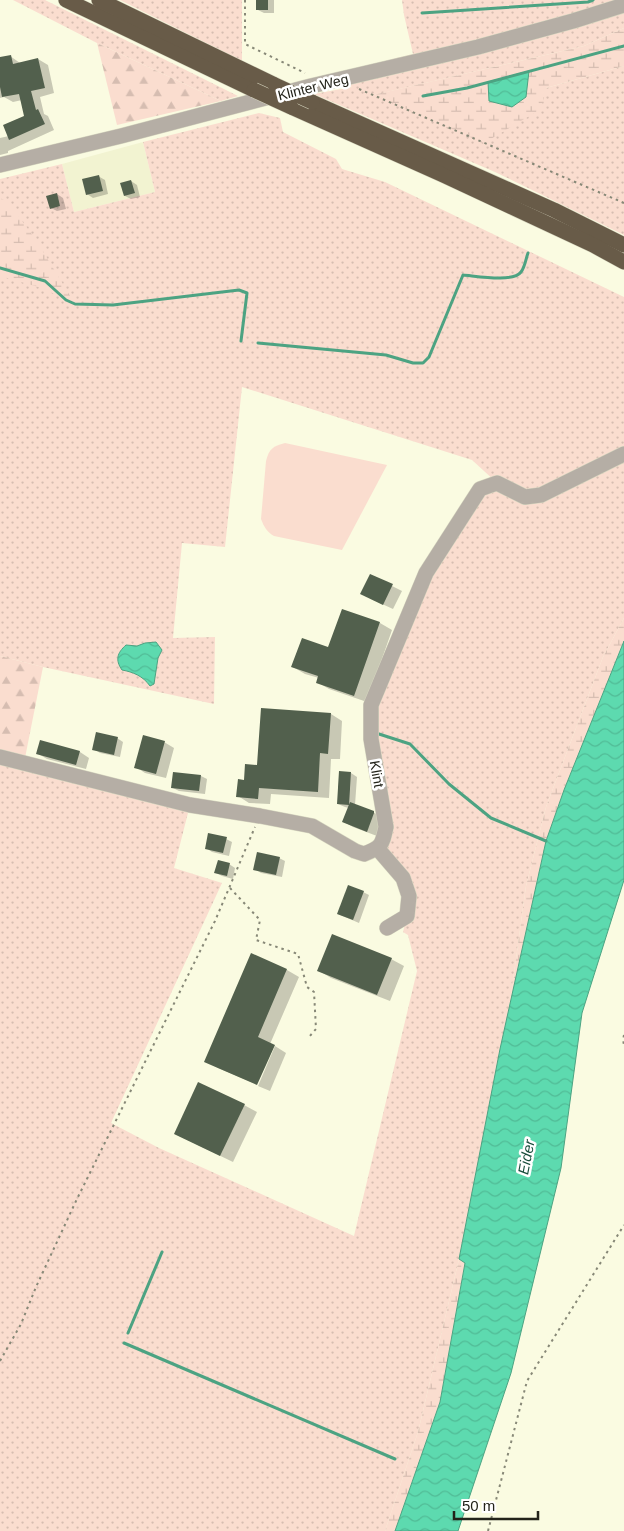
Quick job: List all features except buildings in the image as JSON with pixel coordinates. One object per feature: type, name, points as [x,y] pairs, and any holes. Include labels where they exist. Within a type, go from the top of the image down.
[{"type":"highway","points":[[66,0],[254,90],[593,245],[624,262]]},
{"type":"highway","points":[[99,0],[275,85],[554,210],[624,245]]},
{"type":"street","name":"Klinter Weg","points":[[0,165],[488,44],[573,22],[624,5]]},
{"type":"street","name":"Klint","points":[[378,849],[383,840],[386,827],[371,739],[371,705],[426,573],[480,489],[497,483],[524,497],[541,494],[624,454]]},
{"type":"street","points":[[0,757],[190,805],[312,826],[355,851],[364,854],[378,849],[403,878],[409,896],[408,916],[387,928]]},
{"type":"path","points":[[246,0],[246,44],[331,82],[624,203]]},
{"type":"path","points":[[0,1361],[21,1324],[76,1201],[180,995],[230,888],[260,816]]},
{"type":"path","points":[[230,888],[260,920],[256,940],[298,954],[307,986],[314,992],[316,1029],[309,1037]]},
{"type":"path","points":[[624,1035],[624,1045]]},
{"type":"path","points":[[488,1531],[527,1381],[624,1225]]},
{"type":"shaded area","points":[[143,142],[155,192],[74,212],[62,164]]},
{"type":"green space","points":[[13,0],[45,0],[238,96],[221,101],[97,43]]},
{"type":"green space","points":[[120,0],[242,0],[242,62],[226,53]]},
{"type":"green space","points":[[402,0],[624,0],[624,28],[584,46],[374,95],[546,88],[624,66],[624,235],[495,172],[314,94],[352,87],[329,75],[413,54]]},
{"type":"green space","points":[[624,28],[624,66],[546,88],[541,109],[484,143],[373,95],[584,46]]},
{"type":"green space","points":[[97,43],[221,101],[117,125]]},
{"type":"green space","points":[[259,113],[280,118],[283,132],[336,159],[342,169],[385,182],[624,297],[624,618],[603,657],[546,807],[526,886],[508,1017],[459,1259],[418,1432],[385,1531],[0,1531],[0,757],[190,805],[174,868],[222,883],[111,1123],[159,1148],[354,1236],[417,971],[408,935],[403,932],[409,896],[378,849],[383,840],[371,705],[426,573],[480,489],[496,482],[472,460],[242,387],[225,547],[182,543],[173,638],[215,637],[214,704],[0,656],[0,179],[62,164],[74,212],[155,192],[143,142]]},
{"type":"green space","points":[[0,198],[8,202],[36,240],[75,304],[42,288],[0,276]]},
{"type":"green space","points":[[285,443],[387,465],[342,550],[274,536],[263,524],[261,519],[266,461],[272,449],[277,445]]},
{"type":"green space","points":[[624,618],[624,641],[564,790],[546,841],[508,1017],[526,886],[546,807],[603,657]]},
{"type":"green space","points":[[0,656],[43,667],[25,758],[0,751]]},
{"type":"green space","points":[[459,1259],[465,1262],[440,1402],[395,1531],[385,1531],[418,1432]]},
{"type":"water","points":[[529,71],[526,97],[512,107],[489,101],[488,82]]},
{"type":"water","name":"Eider","points":[[624,641],[624,880],[582,1013],[561,1168],[511,1373],[458,1531],[395,1531],[440,1402],[465,1263],[459,1259],[500,1049],[546,841],[564,790]]},
{"type":"water","points":[[156,642],[162,650],[158,658],[154,684],[150,686],[138,675],[122,670],[118,663],[118,657],[126,645],[137,646]]},
{"type":"waterway","points":[[422,13],[588,2],[593,0]]},
{"type":"waterway","points":[[423,96],[467,88],[624,46]]},
{"type":"waterway","points":[[258,343],[386,355],[413,363],[423,363],[429,357],[463,275],[494,278],[517,275],[521,272],[528,253]]},
{"type":"waterway","points":[[0,268],[45,281],[66,300],[75,304],[113,305],[239,290],[247,293],[241,341]]},
{"type":"waterway","points":[[379,734],[410,744],[449,784],[491,818],[546,841]]},
{"type":"waterway","points":[[128,1333],[162,1252]]},
{"type":"waterway","points":[[124,1343],[395,1459]]}]
